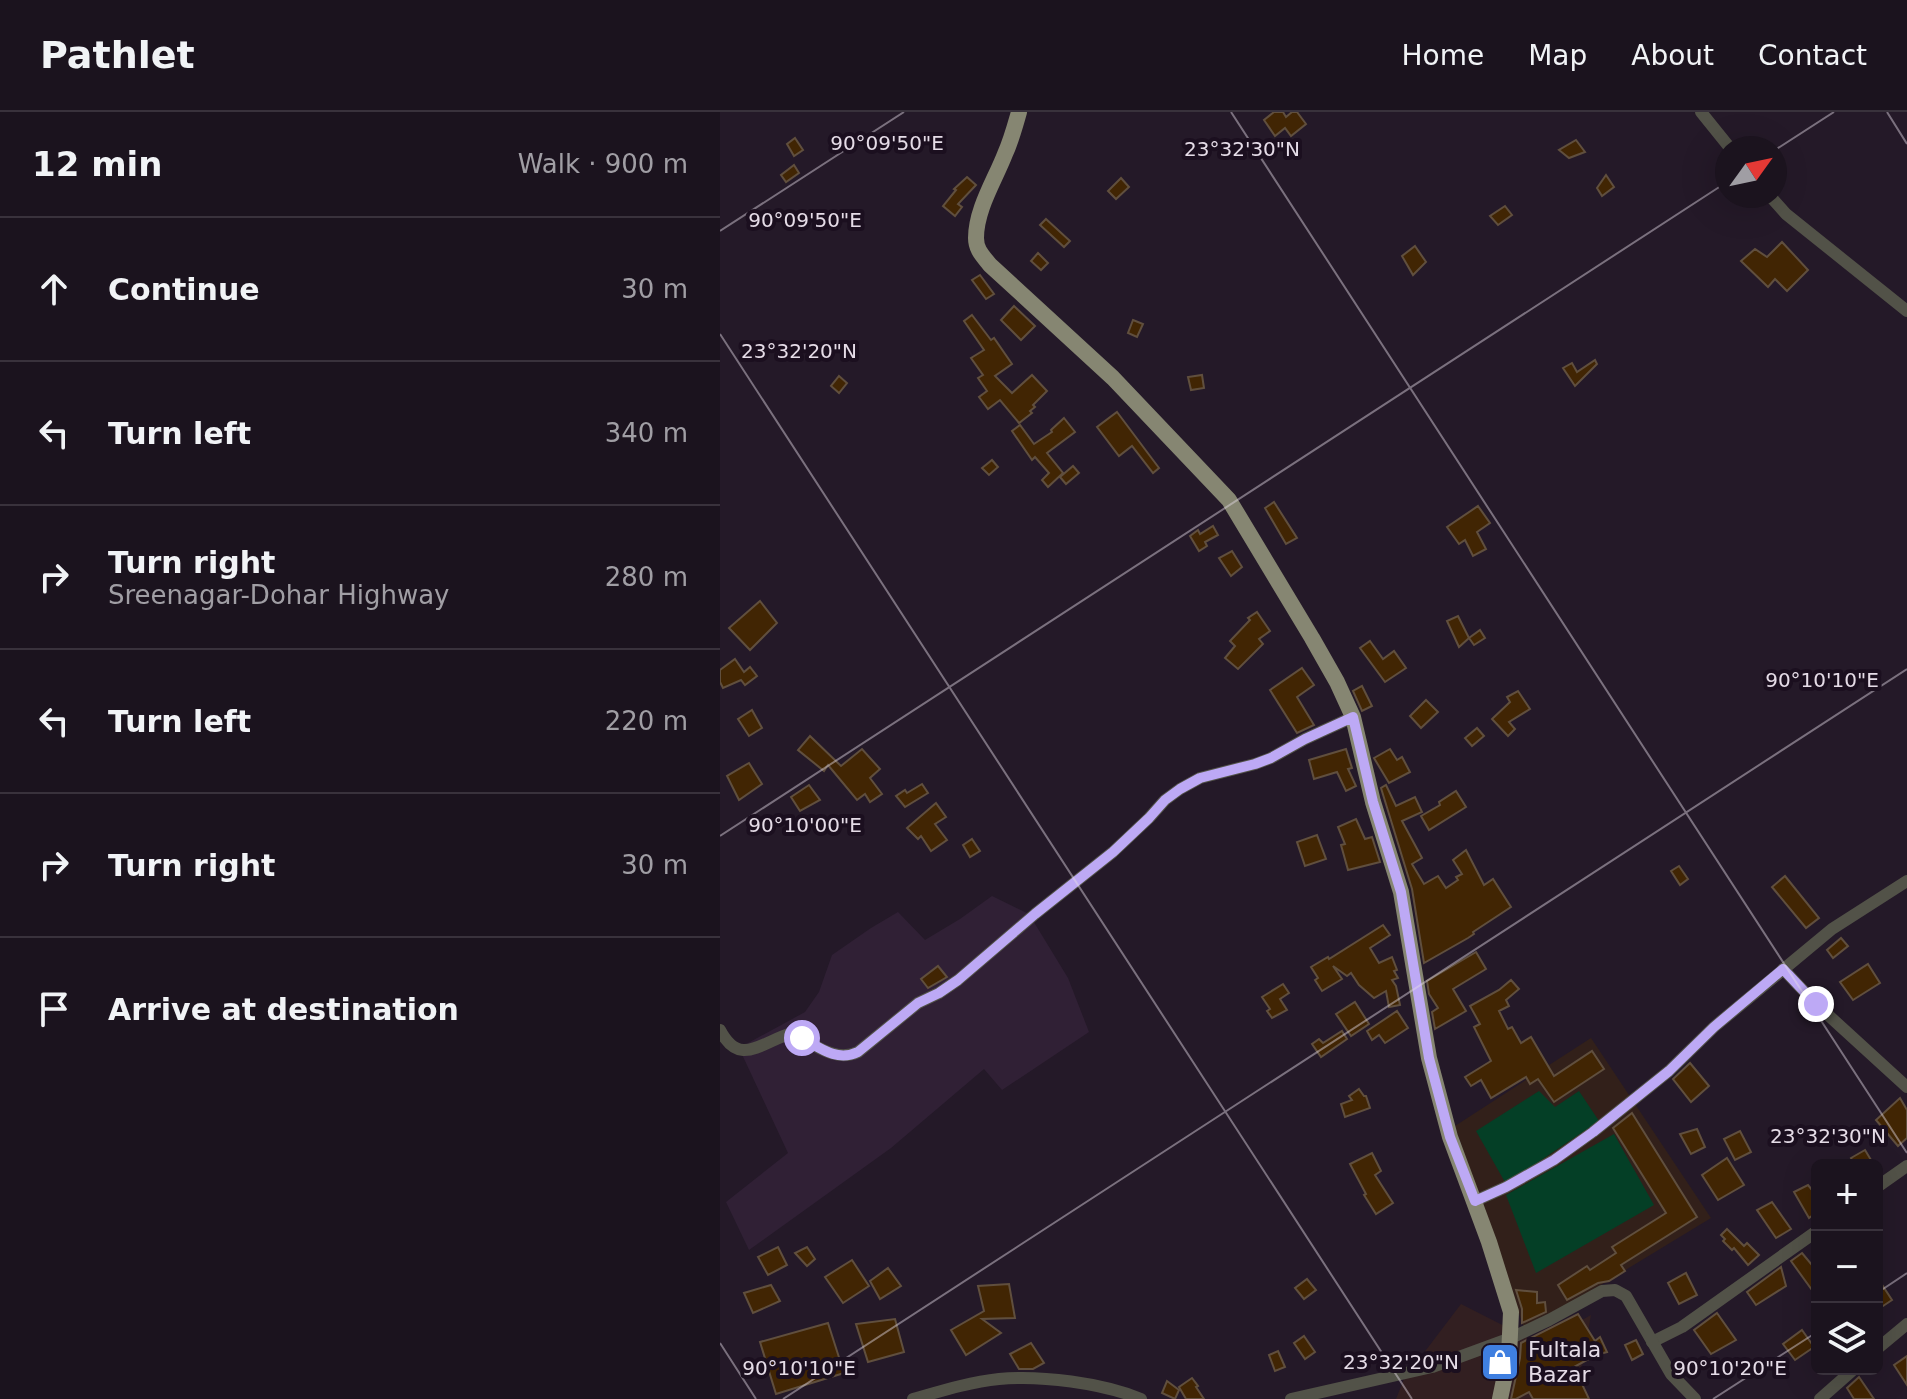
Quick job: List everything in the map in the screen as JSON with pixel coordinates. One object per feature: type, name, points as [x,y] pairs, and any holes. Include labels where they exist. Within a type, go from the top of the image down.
[{"type":"main road","points":[[1019,112],[979,221],[976,238],[978,251],[1113,378],[1229,500],[1312,638],[1353,717],[1373,802],[1401,892],[1429,1058],[1450,1137],[1475,1201],[1511,1312],[1509,1356],[1500,1399]]},
{"type":"street","points":[[1701,112],[1720,136]]},
{"type":"street","points":[[1781,208],[1907,311]]},
{"type":"street","points":[[720,1030],[737,1050],[758,1047],[792,1033],[832,1055],[849,1056],[858,1052],[918,1003],[958,980],[1113,852],[1180,789],[1200,778],[1271,758],[1315,733],[1353,717]]},
{"type":"street","points":[[1475,1201],[1554,1160],[1593,1132],[1669,1071],[1714,1027],[1832,929],[1907,881]]},
{"type":"street","points":[[1783,969],[1816,1004],[1907,1087]]},
{"type":"street","points":[[1883,1183],[1907,1166]]},
{"type":"street","points":[[1652,1342],[1682,1327],[1811,1235]]},
{"type":"street","points":[[1291,1399],[1432,1367],[1511,1338],[1602,1291],[1615,1290],[1626,1296],[1671,1374],[1695,1399]]},
{"type":"street","points":[[1883,1344],[1907,1324]]},
{"type":"street","points":[[1820,1399],[1847,1375]]},
{"type":"street","points":[[913,1399],[999,1379],[1046,1379],[1118,1390],[1141,1399]]},
{"type":"shaded area","points":[[992,896],[1029,914],[1068,978],[1089,1032],[1002,1090],[984,1069],[891,1148],[749,1250],[726,1202],[788,1153],[739,1048],[805,1012],[819,992],[832,955],[871,928],[898,912],[925,940]]},
{"type":"shaded area","points":[[1591,1038],[1711,1218],[1525,1331],[1455,1126]]},
{"type":"shaded area","name":"Fultala Bazar","points":[[1461,1304],[1540,1344],[1591,1315],[1576,1399],[1396,1399],[1404,1379]]},
{"type":"green space","points":[[1539,1091],[1555,1107],[1579,1091],[1599,1121],[1506,1184],[1476,1131]]},
{"type":"green space","points":[[1614,1134],[1654,1205],[1536,1273],[1506,1195]]},
{"type":"building","points":[[1274,112],[1283,112],[1286,117],[1297,112],[1306,124],[1291,136],[1285,128],[1275,136],[1264,120]]},
{"type":"building","points":[[795,138],[803,150],[794,156],[787,144]]},
{"type":"building","points":[[1576,140],[1585,152],[1569,158],[1559,150]]},
{"type":"building","points":[[794,165],[799,173],[786,182],[781,175]]},
{"type":"building","points":[[1606,175],[1614,187],[1602,196],[1597,188]]},
{"type":"building","points":[[967,177],[976,185],[958,204],[962,207],[955,216],[943,206]]},
{"type":"building","points":[[1121,178],[1129,187],[1116,199],[1108,191]]},
{"type":"building","points":[[1505,206],[1512,215],[1498,225],[1490,216]]},
{"type":"building","points":[[1046,219],[1070,241],[1064,247],[1040,225]]},
{"type":"building","points":[[1782,242],[1808,270],[1787,291],[1775,279],[1768,287],[1741,261],[1755,249],[1767,257]]},
{"type":"building","points":[[1415,246],[1426,262],[1413,275],[1402,256]]},
{"type":"building","points":[[1038,253],[1048,263],[1041,270],[1031,261]]},
{"type":"building","points":[[980,275],[994,294],[986,299],[972,280]]},
{"type":"building","points":[[1014,306],[1035,326],[1021,340],[1001,320]]},
{"type":"building","points":[[972,315],[991,340],[994,338],[1012,364],[995,376],[1012,393],[1032,375],[1047,391],[1033,405],[1032,413],[1019,423],[1000,400],[988,409],[979,397],[987,391],[978,378],[983,375],[971,358],[984,350],[964,321]]},
{"type":"building","points":[[1133,320],[1143,324],[1137,337],[1128,333]]},
{"type":"building","points":[[1595,360],[1597,364],[1575,386],[1563,368],[1572,363],[1577,372]]},
{"type":"building","points":[[1202,375],[1204,388],[1191,390],[1188,377]]},
{"type":"building","points":[[839,376],[847,383],[839,393],[831,386]]},
{"type":"building","points":[[1117,412],[1159,468],[1153,473],[1132,446],[1119,456],[1097,427]]},
{"type":"building","points":[[1064,418],[1075,432],[1047,453],[1063,473],[1048,487],[1042,480],[1049,473],[1035,457],[1032,460],[1012,431],[1020,425],[1034,444],[1052,432]]},
{"type":"building","points":[[992,460],[998,467],[989,475],[982,468]]},
{"type":"building","points":[[1073,466],[1079,473],[1066,484],[1060,477]]},
{"type":"building","points":[[1274,502],[1297,538],[1286,544],[1265,508]]},
{"type":"building","points":[[1478,506],[1490,523],[1477,532],[1486,549],[1473,556],[1465,540],[1459,544],[1447,527]]},
{"type":"building","points":[[1213,526],[1218,535],[1205,542],[1207,546],[1199,551],[1190,536]]},
{"type":"building","points":[[1232,551],[1242,567],[1231,576],[1219,558]]},
{"type":"building","points":[[760,601],[777,623],[750,650],[729,628]]},
{"type":"building","points":[[1257,612],[1270,631],[1259,639],[1263,644],[1238,669],[1225,658],[1235,646],[1230,641],[1250,620],[1248,618]]},
{"type":"building","points":[[1458,616],[1469,638],[1459,647],[1447,621]]},
{"type":"building","points":[[1480,630],[1485,638],[1474,645],[1469,638]]},
{"type":"building","points":[[1370,641],[1383,659],[1394,651],[1406,668],[1385,682],[1360,648]]},
{"type":"building","points":[[735,659],[744,672],[750,667],[757,676],[745,685],[741,680],[723,688],[720,670]]},
{"type":"building","points":[[1302,668],[1314,685],[1297,697],[1314,725],[1297,733],[1270,690]]},
{"type":"building","points":[[1362,686],[1372,706],[1362,711],[1353,691]]},
{"type":"building","points":[[1518,691],[1530,709],[1509,722],[1515,729],[1508,736],[1492,719],[1510,702],[1507,697]]},
{"type":"building","points":[[1426,700],[1438,712],[1421,728],[1410,716]]},
{"type":"building","points":[[752,710],[762,728],[749,736],[738,719]]},
{"type":"building","points":[[1477,728],[1484,736],[1472,746],[1465,738]]},
{"type":"building","points":[[810,736],[841,766],[862,749],[880,769],[870,778],[882,794],[870,802],[865,794],[857,800],[828,765],[824,771],[798,750]]},
{"type":"building","points":[[1346,749],[1352,768],[1348,769],[1356,786],[1346,791],[1337,772],[1314,779],[1309,760]]},
{"type":"building","points":[[1390,749],[1397,760],[1402,757],[1410,772],[1389,783],[1374,758]]},
{"type":"building","points":[[749,763],[762,784],[739,800],[727,776]]},
{"type":"building","points":[[922,784],[928,793],[905,807],[896,796],[905,790],[907,793]]},
{"type":"building","points":[[809,785],[820,800],[800,811],[791,797]]},
{"type":"building","points":[[1386,785],[1396,806],[1415,797],[1422,812],[1402,821],[1422,858],[1412,864],[1424,884],[1438,876],[1446,888],[1458,880],[1456,877],[1462,874],[1453,860],[1466,850],[1484,885],[1493,879],[1511,907],[1468,938],[1424,963],[1412,889],[1381,788]]},
{"type":"building","points":[[1456,791],[1466,807],[1429,830],[1421,816]]},
{"type":"building","points":[[936,803],[946,817],[935,824],[947,840],[931,851],[921,836],[918,839],[907,828]]},
{"type":"building","points":[[1356,819],[1365,839],[1372,837],[1380,862],[1348,870],[1341,845],[1345,844],[1338,827]]},
{"type":"building","points":[[1317,835],[1326,859],[1305,866],[1297,842]]},
{"type":"building","points":[[972,839],[980,851],[970,857],[963,845]]},
{"type":"building","points":[[1679,866],[1688,879],[1680,885],[1671,871]]},
{"type":"building","points":[[1785,876],[1819,918],[1806,928],[1772,887]]},
{"type":"building","points":[[1383,925],[1390,935],[1370,948],[1379,963],[1392,957],[1398,978],[1392,980],[1400,1005],[1389,1007],[1386,991],[1374,998],[1351,973],[1347,976],[1333,966],[1342,979],[1322,991],[1311,967]]},
{"type":"building","points":[[1841,938],[1848,946],[1833,958],[1827,950]]},
{"type":"building","points":[[1476,952],[1486,969],[1453,989],[1466,1011],[1435,1029],[1432,1012],[1438,1008],[1429,994],[1427,981]]},
{"type":"building","points":[[1868,964],[1880,983],[1853,1000],[1840,982]]},
{"type":"building","points":[[938,966],[947,977],[928,988],[921,979]]},
{"type":"building","points":[[1511,980],[1519,989],[1506,1000],[1509,1006],[1499,1011],[1508,1029],[1512,1027],[1521,1043],[1531,1037],[1554,1076],[1592,1051],[1604,1069],[1554,1102],[1538,1079],[1530,1084],[1526,1077],[1491,1098],[1481,1080],[1471,1086],[1465,1077],[1491,1061],[1474,1027],[1480,1024],[1470,1006]]},
{"type":"building","points":[[1283,984],[1289,993],[1280,999],[1287,1010],[1272,1018],[1262,997]]},
{"type":"building","points":[[1355,1002],[1369,1024],[1351,1036],[1336,1014]]},
{"type":"building","points":[[1397,1011],[1408,1028],[1385,1043],[1379,1035],[1372,1040],[1367,1031]]},
{"type":"building","points":[[1342,1031],[1347,1039],[1321,1057],[1312,1044],[1319,1039],[1323,1043]]},
{"type":"building","points":[[1690,1063],[1709,1086],[1691,1102],[1673,1079]]},
{"type":"building","points":[[1359,1089],[1366,1096],[1370,1108],[1345,1117],[1341,1104],[1352,1100],[1349,1096]]},
{"type":"building","points":[[1900,1098],[1907,1110],[1907,1138],[1898,1146],[1876,1120]]},
{"type":"building","points":[[1632,1113],[1697,1217],[1621,1265],[1625,1271],[1567,1300],[1558,1285],[1587,1266],[1590,1270],[1616,1253],[1612,1247],[1666,1213],[1613,1128]]},
{"type":"building","points":[[1697,1129],[1705,1147],[1691,1154],[1680,1134]]},
{"type":"building","points":[[1740,1131],[1751,1152],[1735,1160],[1724,1139]]},
{"type":"building","points":[[1865,1150],[1870,1159],[1852,1159]]},
{"type":"building","points":[[1372,1153],[1381,1171],[1375,1175],[1393,1203],[1376,1214],[1350,1164]]},
{"type":"building","points":[[1727,1158],[1744,1185],[1718,1200],[1702,1175]]},
{"type":"building","points":[[1808,1185],[1811,1189],[1809,1218],[1794,1192]]},
{"type":"building","points":[[1772,1202],[1791,1229],[1776,1238],[1757,1210]]},
{"type":"building","points":[[1727,1229],[1744,1246],[1747,1243],[1759,1255],[1748,1265],[1734,1248],[1732,1250],[1723,1241],[1725,1239],[1721,1235]]},
{"type":"building","points":[[778,1247],[787,1265],[768,1275],[758,1257]]},
{"type":"building","points":[[807,1247],[815,1259],[807,1266],[795,1253]]},
{"type":"building","points":[[1802,1253],[1811,1264],[1811,1289],[1791,1261]]},
{"type":"building","points":[[852,1260],[869,1286],[843,1303],[825,1277]]},
{"type":"building","points":[[1781,1267],[1786,1286],[1756,1305],[1747,1292]]},
{"type":"building","points":[[888,1268],[901,1286],[880,1299],[870,1281]]},
{"type":"building","points":[[1686,1273],[1697,1295],[1679,1304],[1668,1283]]},
{"type":"building","points":[[1307,1279],[1316,1290],[1304,1299],[1295,1288]]},
{"type":"building","points":[[1009,1284],[1015,1318],[982,1319],[1001,1333],[966,1355],[951,1330],[984,1311],[978,1286]]},
{"type":"building","points":[[771,1285],[780,1301],[753,1313],[744,1293]]},
{"type":"building","points":[[1883,1286],[1892,1300],[1883,1306]]},
{"type":"building","points":[[1516,1290],[1537,1292],[1537,1303],[1545,1302],[1546,1312],[1522,1323],[1522,1309]]},
{"type":"building","points":[[1717,1313],[1736,1340],[1711,1354],[1694,1330]]},
{"type":"building","points":[[1578,1314],[1595,1341],[1600,1337],[1607,1352],[1574,1367],[1589,1399],[1533,1399],[1529,1392],[1511,1399],[1521,1343]]},
{"type":"building","points":[[895,1319],[904,1352],[868,1362],[856,1324]]},
{"type":"building","points":[[828,1323],[844,1373],[776,1394],[760,1342]]},
{"type":"building","points":[[1802,1330],[1811,1343],[1811,1349],[1795,1360],[1783,1344]]},
{"type":"building","points":[[1304,1336],[1315,1352],[1305,1359],[1294,1343]]},
{"type":"building","points":[[1636,1340],[1643,1354],[1632,1360],[1625,1345]]},
{"type":"building","points":[[1031,1343],[1044,1363],[1033,1369],[1019,1369],[1010,1354]]},
{"type":"building","points":[[1278,1351],[1285,1367],[1275,1371],[1269,1355]]},
{"type":"building","points":[[1907,1356],[1907,1385],[1894,1365]]},
{"type":"building","points":[[1859,1377],[1874,1399],[1854,1399],[1847,1388]]},
{"type":"building","points":[[1192,1378],[1204,1399],[1186,1399],[1179,1387]]},
{"type":"building","points":[[1167,1381],[1179,1390],[1175,1399],[1162,1393]]},
{"type":"place","name":"Fultala Bazar","points":[[1500,1362]]},
{"type":"route","points":[[802,1038],[832,1055],[849,1056],[858,1052],[918,1003],[958,980],[1113,852],[1180,789],[1200,778],[1271,758],[1353,717],[1373,802],[1401,892],[1429,1058],[1450,1137],[1475,1201],[1554,1160],[1593,1132],[1669,1071],[1714,1027],[1783,969],[1816,1004]]}]
